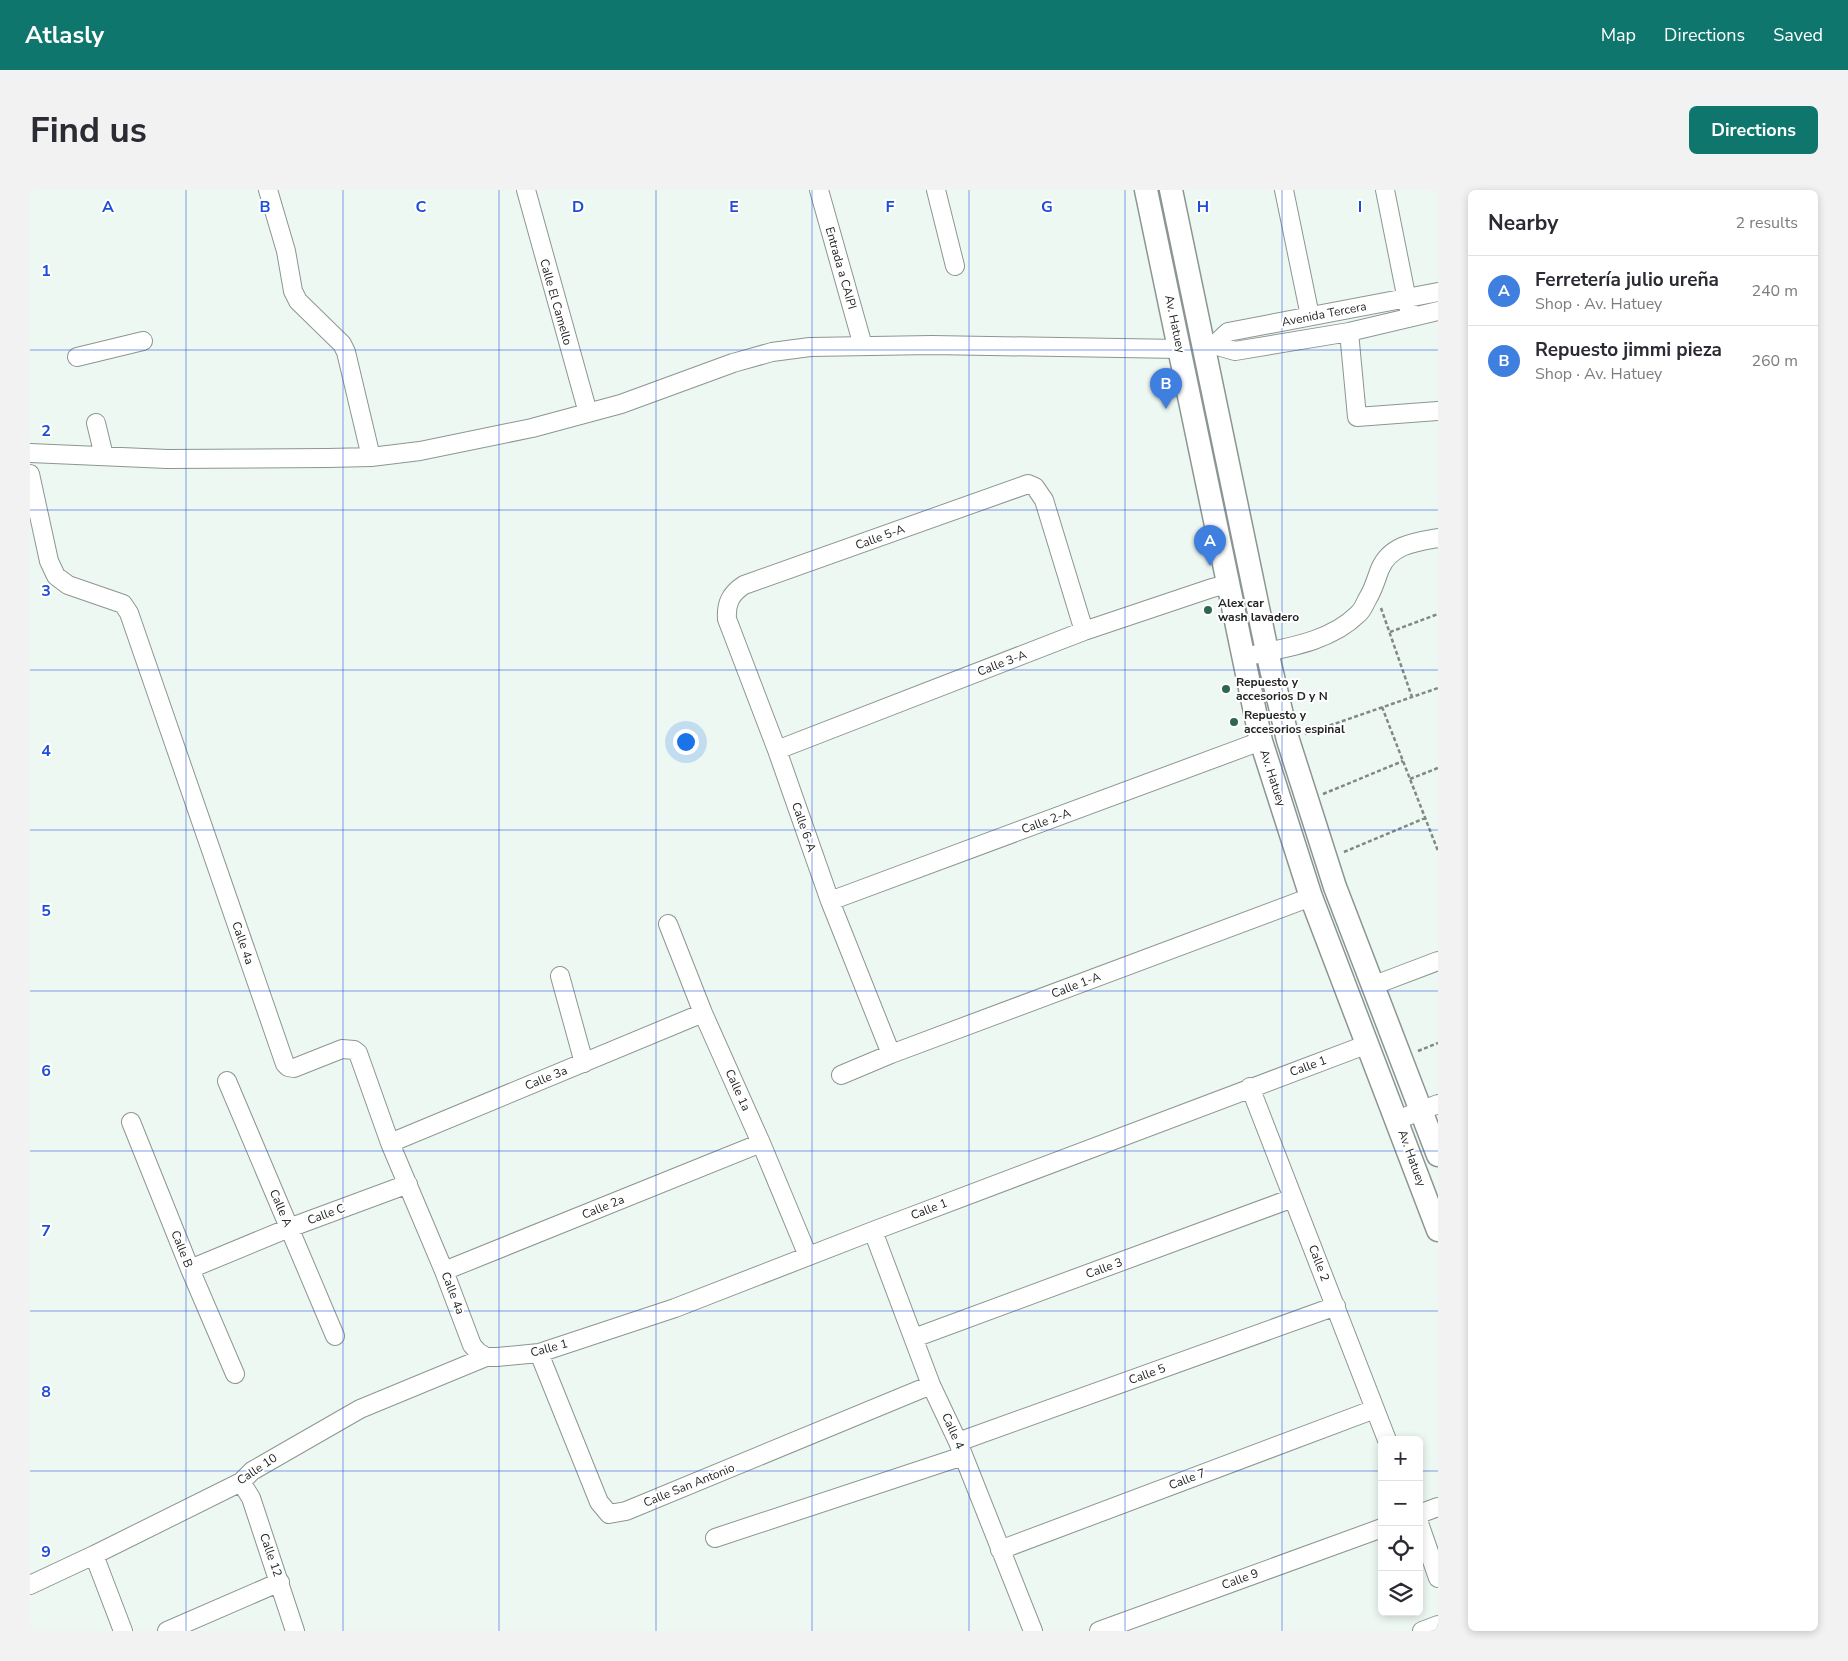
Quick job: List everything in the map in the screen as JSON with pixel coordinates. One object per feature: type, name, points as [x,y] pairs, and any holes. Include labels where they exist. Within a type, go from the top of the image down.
[{"type":"main road","name":"Av. Hatuey","points":[[1146,190],[1261,741],[1311,897],[1398,1120],[1438,1230]]},
{"type":"main road","name":"Av. Hatuey","points":[[1171,190],[1209,346],[1267,652],[1288,740],[1326,860],[1372,986],[1430,1108],[1438,1155]]},
{"type":"street","points":[[268,190],[286,251],[293,291],[302,307],[342,344],[346,352],[371,457]]},
{"type":"street","name":"Calle El Camello","points":[[526,190],[588,413]]},
{"type":"street","name":"Entrada a CAIPI","points":[[819,190],[863,346]]},
{"type":"street","points":[[936,190],[955,266]]},
{"type":"street","points":[[1284,190],[1310,316]]},
{"type":"street","points":[[1385,190],[1411,317]]},
{"type":"street","name":"Avenida Tercera","points":[[1209,346],[1228,332],[1438,292]]},
{"type":"street","name":"Avenida Tercera","points":[[1209,346],[1235,351],[1349,332],[1438,311]]},
{"type":"street","points":[[1349,332],[1355,413],[1357,417],[1438,411]]},
{"type":"street","points":[[77,357],[143,342]]},
{"type":"street","points":[[30,453],[167,459],[371,457],[420,451],[532,428],[621,404],[733,363],[772,352],[810,347],[932,345],[1180,349]]},
{"type":"street","points":[[96,423],[104,456]]},
{"type":"street","name":"Calle 4a","points":[[30,474],[49,561],[56,576],[68,585],[122,604],[129,613],[285,1064],[288,1067],[294,1068],[342,1049],[354,1050],[361,1059],[390,1143],[444,1271],[472,1345],[478,1352],[486,1356]]},
{"type":"street","name":"Calle 5-A","points":[[730,599],[744,585],[1028,484],[1035,487],[1044,500],[1084,631]]},
{"type":"street","points":[[1244,657],[1308,642],[1339,629],[1359,613],[1374,589],[1380,568],[1388,555],[1401,547],[1415,542],[1438,538]]},
{"type":"street","name":"Calle 3-A","points":[[777,750],[1084,631],[1229,584]]},
{"type":"street","name":"Calle 6-A","points":[[730,599],[727,608],[727,619],[777,750],[830,901],[891,1054]]},
{"type":"street","name":"Calle 2-A","points":[[830,901],[1261,741]]},
{"type":"street","name":"Calle 1-A","points":[[841,1075],[891,1054],[1311,897]]},
{"type":"street","name":"Calle 1a","points":[[668,924],[703,1013],[761,1143],[808,1256]]},
{"type":"street","points":[[1372,986],[1438,961]]},
{"type":"street","points":[[560,976],[584,1063]]},
{"type":"street","name":"Calle 3a","points":[[390,1143],[703,1013]]},
{"type":"street","name":"Calle 1","points":[[486,1356],[497,1358],[539,1353],[675,1308],[873,1230],[1368,1044]]},
{"type":"street","name":"Calle A","points":[[228,1081],[334,1336]]},
{"type":"street","name":"Calle 2","points":[[1250,1087],[1385,1436]]},
{"type":"street","points":[[1398,1120],[1430,1108]]},
{"type":"street","name":"Calle B","points":[[131,1122],[190,1269],[235,1374]]},
{"type":"street","name":"Calle 2a","points":[[444,1271],[761,1143]]},
{"type":"street","name":"Calle C","points":[[190,1269],[289,1228],[408,1184]]},
{"type":"street","name":"Calle 3","points":[[914,1338],[1293,1198]]},
{"type":"street","name":"Calle 4","points":[[873,1230],[932,1385],[961,1449],[1033,1631]]},
{"type":"street","name":"Calle 5","points":[[716,1538],[961,1449],[1336,1306]]},
{"type":"street","name":"Calle San Antonio","points":[[539,1353],[599,1502],[609,1514],[626,1511],[932,1385]]},
{"type":"street","name":"Calle 10","points":[[30,1585],[241,1482],[252,1471],[360,1409],[486,1356]]},
{"type":"street","name":"Calle 7","points":[[1000,1550],[1375,1409]]},
{"type":"street","name":"Calle 12","points":[[241,1482],[250,1498],[295,1631]]},
{"type":"street","points":[[1423,1513],[1438,1507]]},
{"type":"street","points":[[1420,1526],[1438,1578]]},
{"type":"street","name":"Calle 9","points":[[1099,1631],[1378,1529]]},
{"type":"street","points":[[94,1555],[123,1631]]},
{"type":"street","points":[[167,1631],[280,1582]]},
{"type":"street","points":[[1422,1631],[1438,1625]]},
{"type":"path","points":[[1374,589],[1412,697]]},
{"type":"path","points":[[1390,633],[1438,614]]},
{"type":"path","points":[[1288,740],[1438,688]]},
{"type":"path","points":[[1382,707],[1438,849]]},
{"type":"path","points":[[1307,800],[1403,761]]},
{"type":"path","points":[[1410,778],[1438,768]]},
{"type":"path","points":[[1326,860],[1425,818]]},
{"type":"place","name":"Repuesto jimmi pieza","points":[[1166,409]]},
{"type":"place","name":"Ferretería julio ureña","points":[[1210,566]]},
{"type":"place","name":"Alex car wash lavadero","points":[[1208,610]]},
{"type":"place","name":"Repuesto y accesorios D y N","points":[[1226,689]]},
{"type":"place","name":"Repuesto y accesorios espinal","points":[[1234,722]]}]
